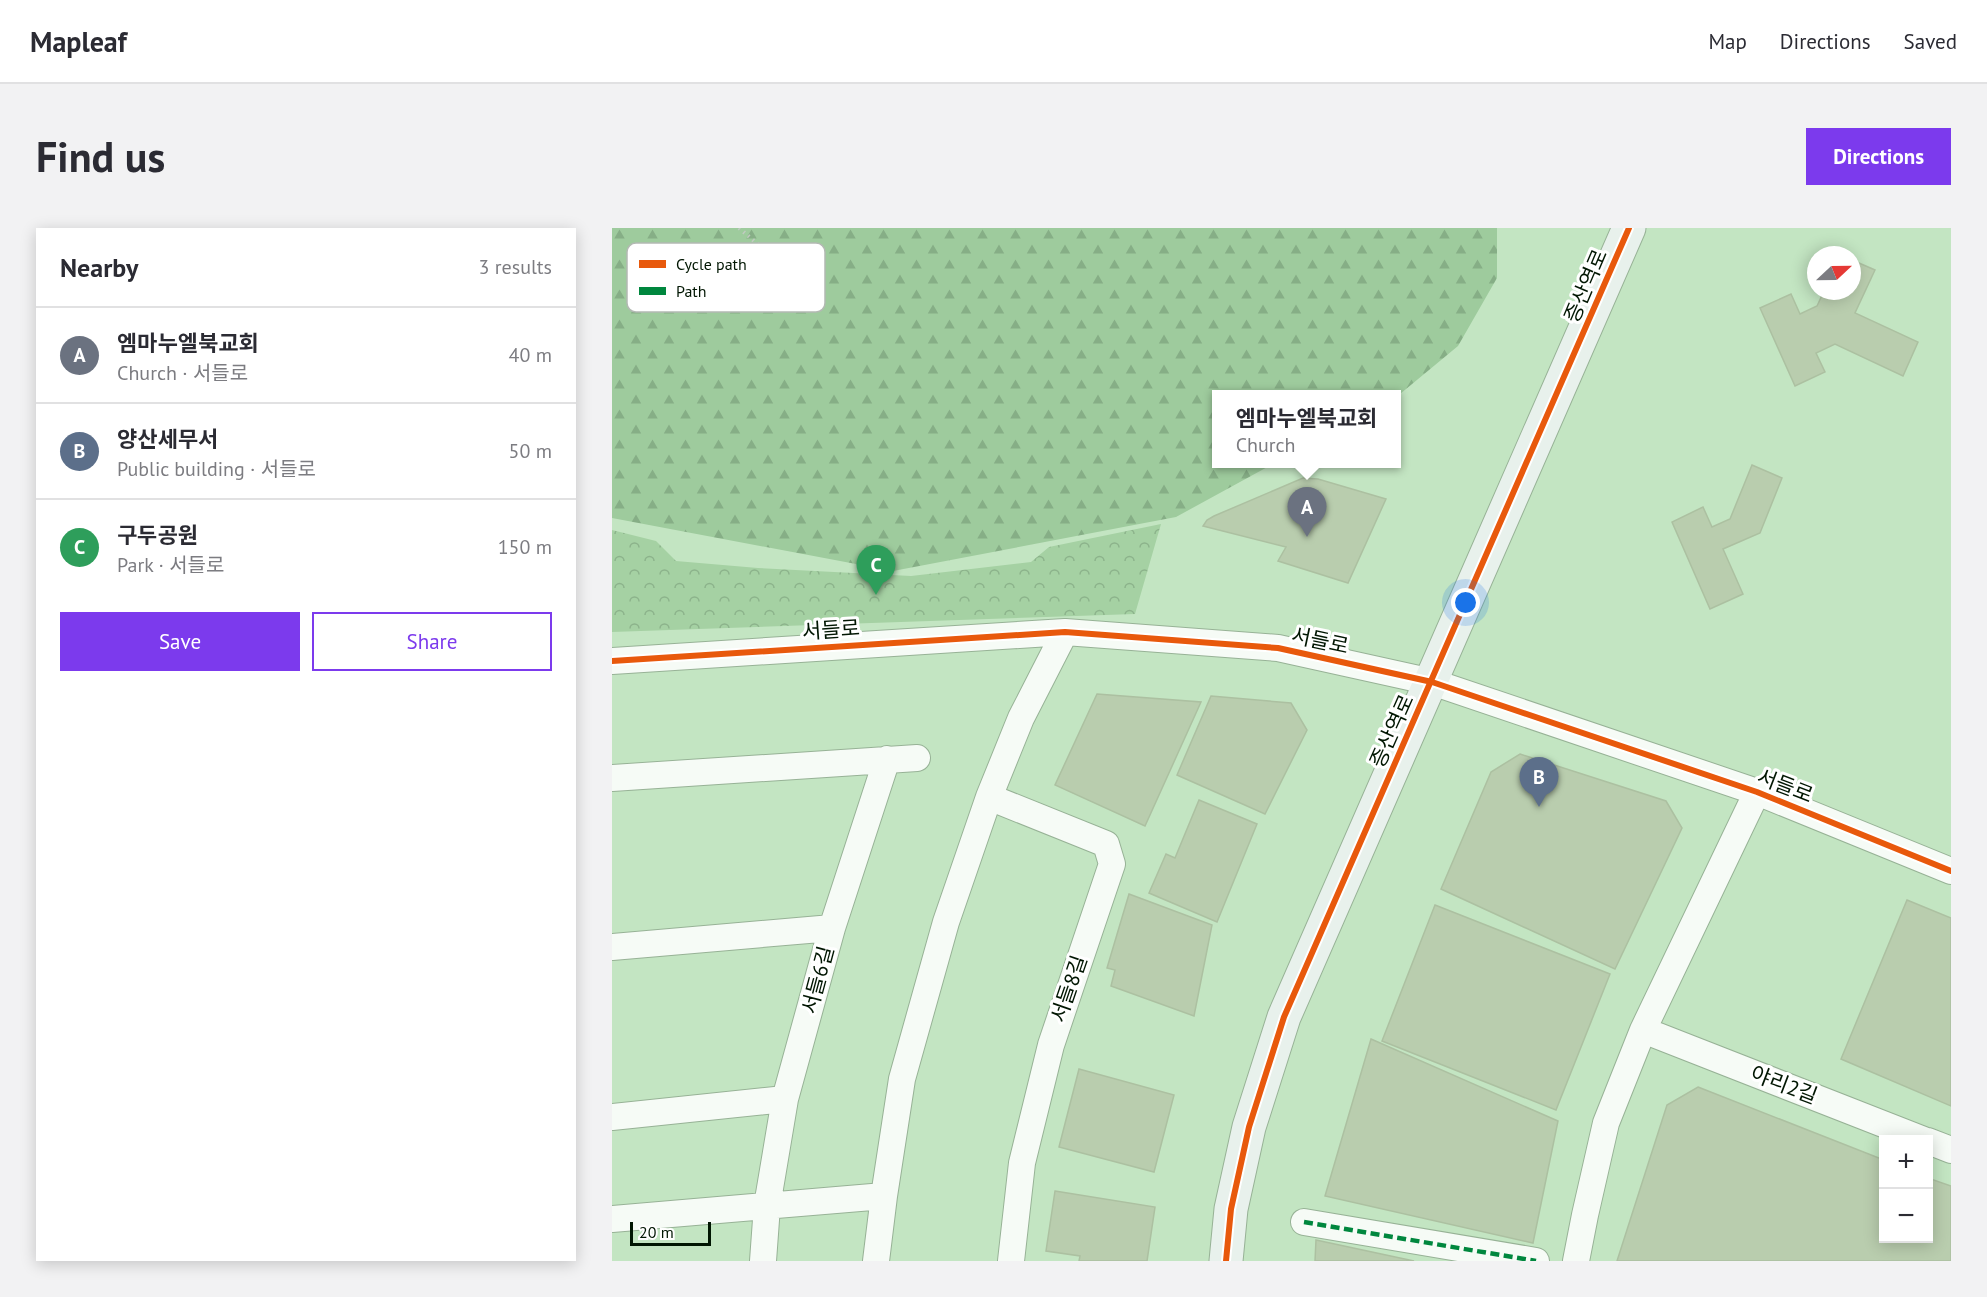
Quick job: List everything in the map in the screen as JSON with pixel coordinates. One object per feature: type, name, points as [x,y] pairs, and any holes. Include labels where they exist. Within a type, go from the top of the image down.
[{"type":"street","name":"증산역로","points":[[1226,1261],[1231,1209],[1249,1127],[1284,1017],[1629,228]]},
{"type":"street","name":"서들로","points":[[612,661],[1065,632],[1278,648],[1432,682],[1757,792],[1951,870]]},
{"type":"street","points":[[876,1261],[902,1079],[946,922],[989,797],[1021,718],[1065,632]]},
{"type":"street","points":[[612,778],[917,758]]},
{"type":"street","name":"서들6길","points":[[763,1261],[766,1206],[785,1099],[832,928],[887,759]]},
{"type":"street","points":[[1576,1261],[1606,1123],[1643,1030],[1757,792]]},
{"type":"street","name":"서들8길","points":[[989,797],[1106,844],[1112,864],[1051,1045],[1022,1163],[1011,1261]]},
{"type":"street","points":[[612,947],[832,928]]},
{"type":"street","name":"야리2길","points":[[1643,1030],[1911,1135]]},
{"type":"street","points":[[612,1117],[785,1099]]},
{"type":"street","points":[[1933,1143],[1951,1150]]},
{"type":"street","points":[[612,1219],[884,1196]]},
{"type":"street","points":[[1304,1222],[1536,1261]]},
{"type":"path","points":[[739,228],[756,243]]},
{"type":"green space","points":[[612,228],[1497,228],[1497,278],[1458,346],[1401,393],[1401,390],[1212,390],[1212,468],[1266,468],[1176,517],[893,571],[612,518]]},
{"type":"green space","points":[[1161,524],[1135,614],[612,632],[612,530],[656,541],[676,561],[911,576],[1031,562],[1049,547]]},
{"type":"building","points":[[1861,264],[1875,270],[1855,313],[1918,342],[1903,376],[1835,344],[1816,353],[1825,372],[1795,386],[1760,308],[1791,294],[1800,314],[1817,306],[1820,300],[1861,300]]},
{"type":"building","points":[[1752,465],[1782,478],[1760,533],[1723,549],[1743,594],[1710,609],[1672,522],[1703,507],[1712,527],[1730,519]]},
{"type":"building","points":[[1303,478],[1318,479],[1386,499],[1348,583],[1278,561],[1286,547],[1203,526],[1214,516]]},
{"type":"building","points":[[1097,694],[1201,702],[1145,826],[1055,785]]},
{"type":"building","points":[[1211,696],[1291,703],[1307,730],[1265,814],[1177,775]]},
{"type":"building","points":[[1520,754],[1666,801],[1682,828],[1615,969],[1441,889],[1491,772]]},
{"type":"building","points":[[1199,800],[1257,824],[1217,922],[1149,893],[1166,854],[1175,858]]},
{"type":"building","points":[[1129,894],[1212,925],[1194,1016],[1111,986],[1115,970],[1107,968]]},
{"type":"building","points":[[1907,900],[1951,918],[1951,1106],[1841,1059]]},
{"type":"building","points":[[1435,905],[1610,974],[1556,1110],[1382,1041]]},
{"type":"building","points":[[1371,1039],[1558,1121],[1533,1243],[1325,1196]]},
{"type":"building","points":[[1079,1069],[1174,1095],[1154,1172],[1059,1147]]},
{"type":"building","points":[[1698,1087],[1879,1158],[1879,1243],[1933,1243],[1933,1180],[1951,1186],[1951,1261],[1617,1261],[1667,1105]]},
{"type":"building","points":[[1055,1191],[1155,1207],[1147,1261],[1079,1261],[1080,1256],[1046,1251]]},
{"type":"building","points":[[1316,1240],[1414,1261],[1315,1261]]},
{"type":"marked path","points":[[1304,1222],[1536,1261]]},
{"type":"cycle path","points":[[1226,1261],[1231,1209],[1249,1127],[1284,1017],[1629,228]]},
{"type":"cycle path","points":[[612,661],[1065,632],[1278,648],[1432,682],[1757,792],[1951,871]]},
{"type":"place","name":"엠마누엘북교회","points":[[1307,537]]},
{"type":"place","name":"구두공원","points":[[876,595]]},
{"type":"place","name":"양산세무서","points":[[1539,807]]}]
